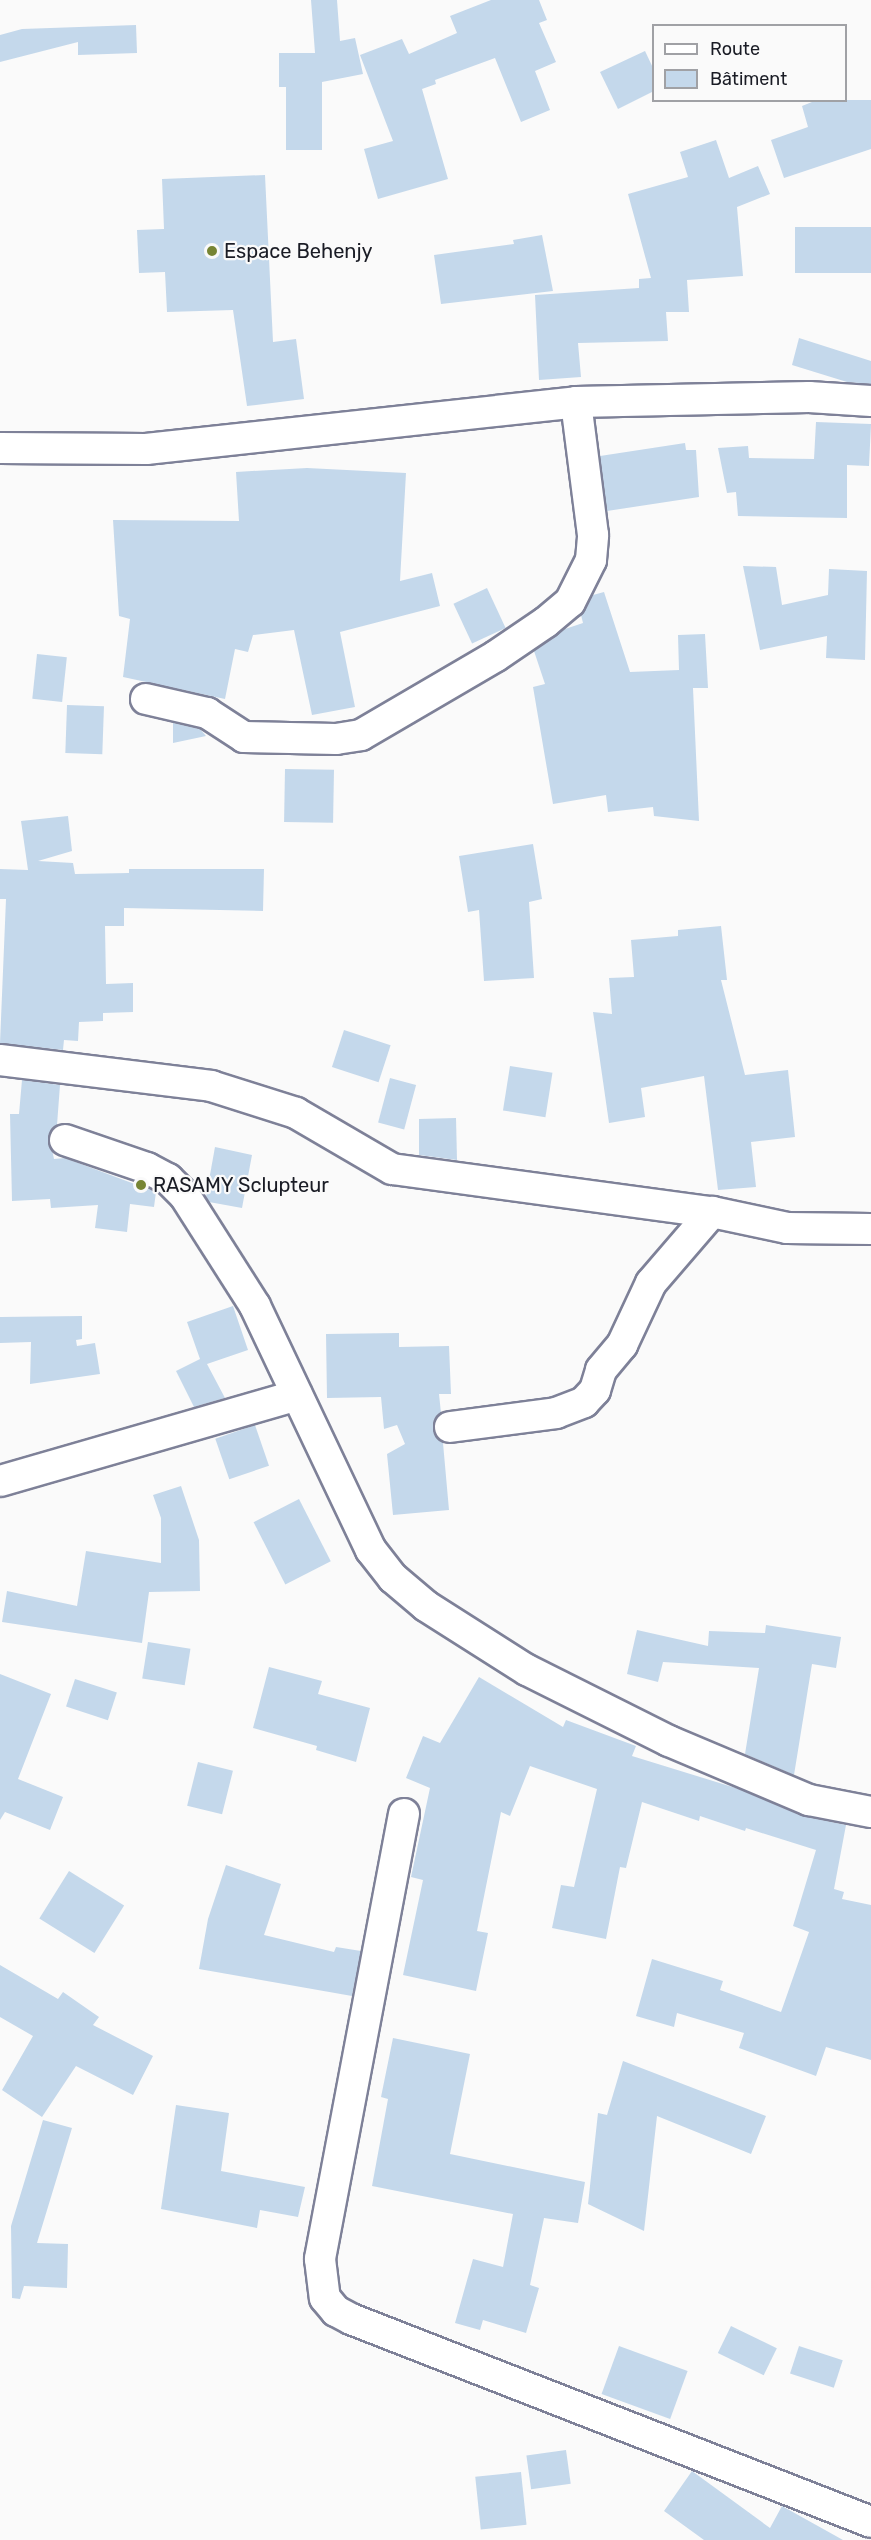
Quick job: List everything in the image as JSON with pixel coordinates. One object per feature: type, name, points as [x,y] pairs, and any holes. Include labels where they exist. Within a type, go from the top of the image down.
[{"type":"street","points":[[0,448],[146,449],[576,402],[809,398],[871,401]]},
{"type":"street","points":[[146,699],[207,713],[244,737],[336,739],[361,735],[496,656],[546,622],[570,602],[591,560],[593,535],[576,402]]},
{"type":"street","points":[[0,1060],[211,1086],[296,1113],[392,1169],[712,1212],[787,1228],[871,1228]]},
{"type":"street","points":[[65,1140],[147,1168],[168,1179],[185,1196],[231,1263],[371,1550],[393,1578],[426,1606],[526,1671],[669,1741],[809,1800],[871,1812]]},
{"type":"street","points":[[450,1427],[556,1413],[584,1402],[595,1390],[601,1370],[622,1346],[651,1283],[712,1212]]},
{"type":"street","points":[[0,1481],[297,1395]]},
{"type":"street","points":[[404,1814],[320,2259],[325,2298],[336,2311],[351,2319],[871,2522]]},
{"type":"building","points":[[311,0],[337,0],[340,41],[355,38],[363,74],[322,82],[322,150],[286,150],[286,87],[279,87],[279,53],[315,53]]},
{"type":"building","points":[[491,0],[539,0],[547,20],[539,23],[556,62],[535,71],[550,110],[521,122],[495,58],[435,80],[436,84],[422,89],[448,179],[378,199],[364,149],[393,141],[360,55],[402,39],[409,54],[457,33],[450,16]]},
{"type":"building","points":[[136,25],[137,53],[78,55],[78,42],[0,62],[0,35],[22,29]]},
{"type":"building","points":[[645,51],[652,66],[652,92],[618,109],[600,72]]},
{"type":"building","points":[[871,100],[871,149],[784,178],[771,140],[808,127],[802,106],[812,102]]},
{"type":"building","points":[[716,140],[729,178],[758,166],[770,194],[737,207],[743,276],[687,280],[689,312],[666,312],[668,341],[578,343],[581,377],[539,380],[535,295],[639,288],[639,279],[651,278],[628,194],[688,177],[680,152]]},
{"type":"building","points":[[265,175],[273,342],[296,339],[304,399],[247,406],[233,310],[167,312],[165,272],[139,273],[137,230],[164,229],[162,179]]},
{"type":"building","points":[[795,227],[871,227],[871,273],[795,273]]},
{"type":"building","points":[[542,235],[553,291],[441,304],[434,255],[514,244],[513,240]]},
{"type":"building","points":[[799,338],[871,361],[871,384],[847,382],[792,365]]},
{"type":"building","points":[[816,422],[871,424],[869,466],[847,465],[847,518],[738,516],[736,492],[727,493],[718,448],[748,446],[749,458],[814,459]]},
{"type":"building","points":[[685,443],[686,450],[696,450],[699,497],[607,511],[600,456]]},
{"type":"building","points":[[307,468],[406,473],[400,581],[432,573],[440,606],[340,632],[355,707],[312,715],[294,630],[253,635],[248,652],[235,649],[225,699],[123,677],[130,619],[119,616],[113,520],[239,521],[236,472]]},
{"type":"building","points":[[743,566],[776,567],[782,605],[828,595],[829,569],[867,571],[865,660],[826,658],[827,636],[760,650]]},
{"type":"building","points":[[487,588],[506,628],[472,644],[453,604]]},
{"type":"building","points":[[604,592],[630,672],[679,670],[678,635],[705,634],[708,688],[693,688],[699,821],[654,816],[653,807],[608,812],[606,795],[553,804],[533,687],[545,684],[534,651],[565,629],[583,623],[581,615],[593,595]]},
{"type":"building","points":[[37,654],[67,657],[62,702],[32,699]]},
{"type":"building","points":[[67,705],[104,706],[102,754],[65,753]]},
{"type":"building","points":[[173,723],[200,729],[206,736],[173,743]]},
{"type":"building","points":[[285,769],[334,770],[333,823],[284,822]]},
{"type":"building","points":[[68,816],[72,851],[38,861],[73,863],[75,874],[129,873],[129,869],[264,869],[263,911],[124,908],[124,926],[105,926],[106,984],[133,983],[133,1012],[103,1013],[103,1021],[79,1022],[78,1041],[64,1040],[63,1050],[0,1043],[6,899],[0,899],[0,869],[28,870],[21,821]]},
{"type":"building","points":[[533,844],[542,899],[529,902],[534,978],[484,981],[479,910],[468,912],[459,856]]},
{"type":"building","points":[[721,926],[727,980],[721,980],[745,1075],[788,1070],[795,1137],[751,1142],[756,1187],[718,1190],[704,1076],[641,1088],[645,1117],[609,1123],[593,1012],[612,1014],[609,978],[634,977],[631,940],[678,936],[678,930]]},
{"type":"building","points":[[344,1030],[391,1045],[379,1082],[332,1067]]},
{"type":"building","points":[[510,1066],[552,1073],[545,1117],[503,1110]]},
{"type":"building","points":[[390,1078],[416,1085],[404,1129],[378,1122]]},
{"type":"building","points":[[22,1080],[60,1085],[57,1125],[49,1135],[54,1159],[65,1158],[156,1192],[154,1207],[130,1204],[127,1232],[95,1228],[98,1205],[51,1208],[50,1199],[12,1201],[10,1114],[19,1114]]},
{"type":"building","points":[[456,1118],[457,1160],[419,1155],[419,1119]]},
{"type":"building","points":[[215,1147],[252,1155],[242,1208],[209,1202],[206,1197]]},
{"type":"building","points":[[233,1306],[248,1350],[207,1364],[225,1398],[194,1407],[176,1371],[200,1359],[187,1322]]},
{"type":"building","points":[[82,1316],[82,1339],[76,1340],[77,1346],[95,1343],[100,1374],[30,1384],[31,1342],[0,1343],[0,1317]]},
{"type":"building","points":[[399,1333],[399,1347],[449,1346],[451,1394],[439,1394],[441,1413],[433,1429],[443,1443],[449,1510],[393,1515],[387,1454],[405,1444],[397,1425],[384,1429],[381,1397],[327,1398],[326,1334]]},
{"type":"building","points":[[255,1425],[269,1466],[229,1479],[215,1439]]},
{"type":"building","points":[[181,1486],[199,1540],[200,1591],[149,1592],[142,1643],[2,1622],[7,1591],[77,1606],[86,1551],[161,1563],[161,1518],[153,1495]]},
{"type":"building","points":[[299,1499],[331,1561],[285,1585],[254,1522]]},
{"type":"building","points":[[766,1625],[841,1637],[836,1668],[812,1664],[794,1775],[745,1754],[759,1668],[663,1662],[658,1682],[627,1674],[637,1630],[708,1646],[709,1631],[765,1633]]},
{"type":"building","points":[[148,1642],[190,1649],[185,1685],[142,1679]]},
{"type":"building","points":[[269,1667],[322,1681],[318,1694],[370,1708],[356,1762],[316,1750],[317,1746],[253,1728]]},
{"type":"building","points":[[0,1674],[51,1694],[18,1779],[63,1797],[50,1830],[5,1812],[0,1820]]},
{"type":"building","points":[[479,1677],[563,1727],[566,1720],[636,1746],[632,1756],[739,1789],[803,1816],[846,1825],[834,1889],[844,1892],[842,1899],[871,1905],[871,2060],[826,2047],[816,2076],[739,2048],[744,2033],[677,2013],[674,2027],[636,2016],[652,1959],[723,1981],[720,1990],[781,2012],[809,1932],[793,1926],[816,1850],[700,1816],[699,1821],[642,1802],[626,1868],[620,1867],[606,1939],[552,1928],[561,1885],[574,1887],[597,1789],[530,1766],[510,1816],[501,1812],[477,1931],[488,1933],[476,1991],[403,1975],[423,1880],[411,1877],[430,1788],[406,1778],[423,1736],[440,1743]]},
{"type":"building","points":[[75,1679],[117,1693],[108,1720],[66,1707]]},
{"type":"building","points":[[198,1762],[233,1771],[222,1814],[187,1806]]},
{"type":"building","points":[[226,1865],[281,1884],[264,1935],[334,1952],[336,1947],[361,1951],[352,1996],[199,1969],[208,1919]]},
{"type":"building","points":[[69,1871],[124,1905],[94,1953],[39,1918]]},
{"type":"building","points":[[0,1965],[58,1999],[63,1992],[99,2017],[93,2025],[153,2056],[133,2095],[76,2066],[42,2117],[2,2090],[33,2036],[0,2017]]},
{"type":"building","points":[[393,2038],[470,2054],[450,2154],[585,2182],[578,2223],[544,2218],[530,2285],[539,2288],[526,2333],[483,2320],[480,2330],[455,2323],[473,2259],[503,2267],[513,2214],[372,2186],[388,2099],[381,2097]]},
{"type":"building","points":[[623,2061],[766,2116],[751,2154],[657,2116],[644,2231],[588,2204],[598,2113],[607,2115]]},
{"type":"building","points":[[176,2105],[229,2113],[221,2171],[305,2187],[298,2217],[260,2210],[257,2228],[161,2209]]},
{"type":"building","points":[[43,2120],[72,2128],[37,2243],[68,2244],[67,2288],[24,2286],[20,2299],[12,2298],[11,2226]]},
{"type":"building","points":[[731,2326],[777,2348],[764,2375],[718,2353]]},
{"type":"building","points":[[619,2346],[688,2371],[670,2419],[602,2394]]},
{"type":"building","points":[[799,2346],[843,2360],[834,2388],[790,2374]]},
{"type":"building","points":[[566,2450],[571,2484],[531,2489],[526,2456]]},
{"type":"building","points":[[692,2471],[770,2528],[782,2506],[843,2540],[704,2540],[664,2511]]},
{"type":"building","points":[[521,2472],[527,2525],[481,2530],[475,2477]]},
{"type":"place","name":"Espace Behenjy","points":[[212,251]]},
{"type":"place","name":"RASAMY Sclupteur","points":[[141,1185]]}]
